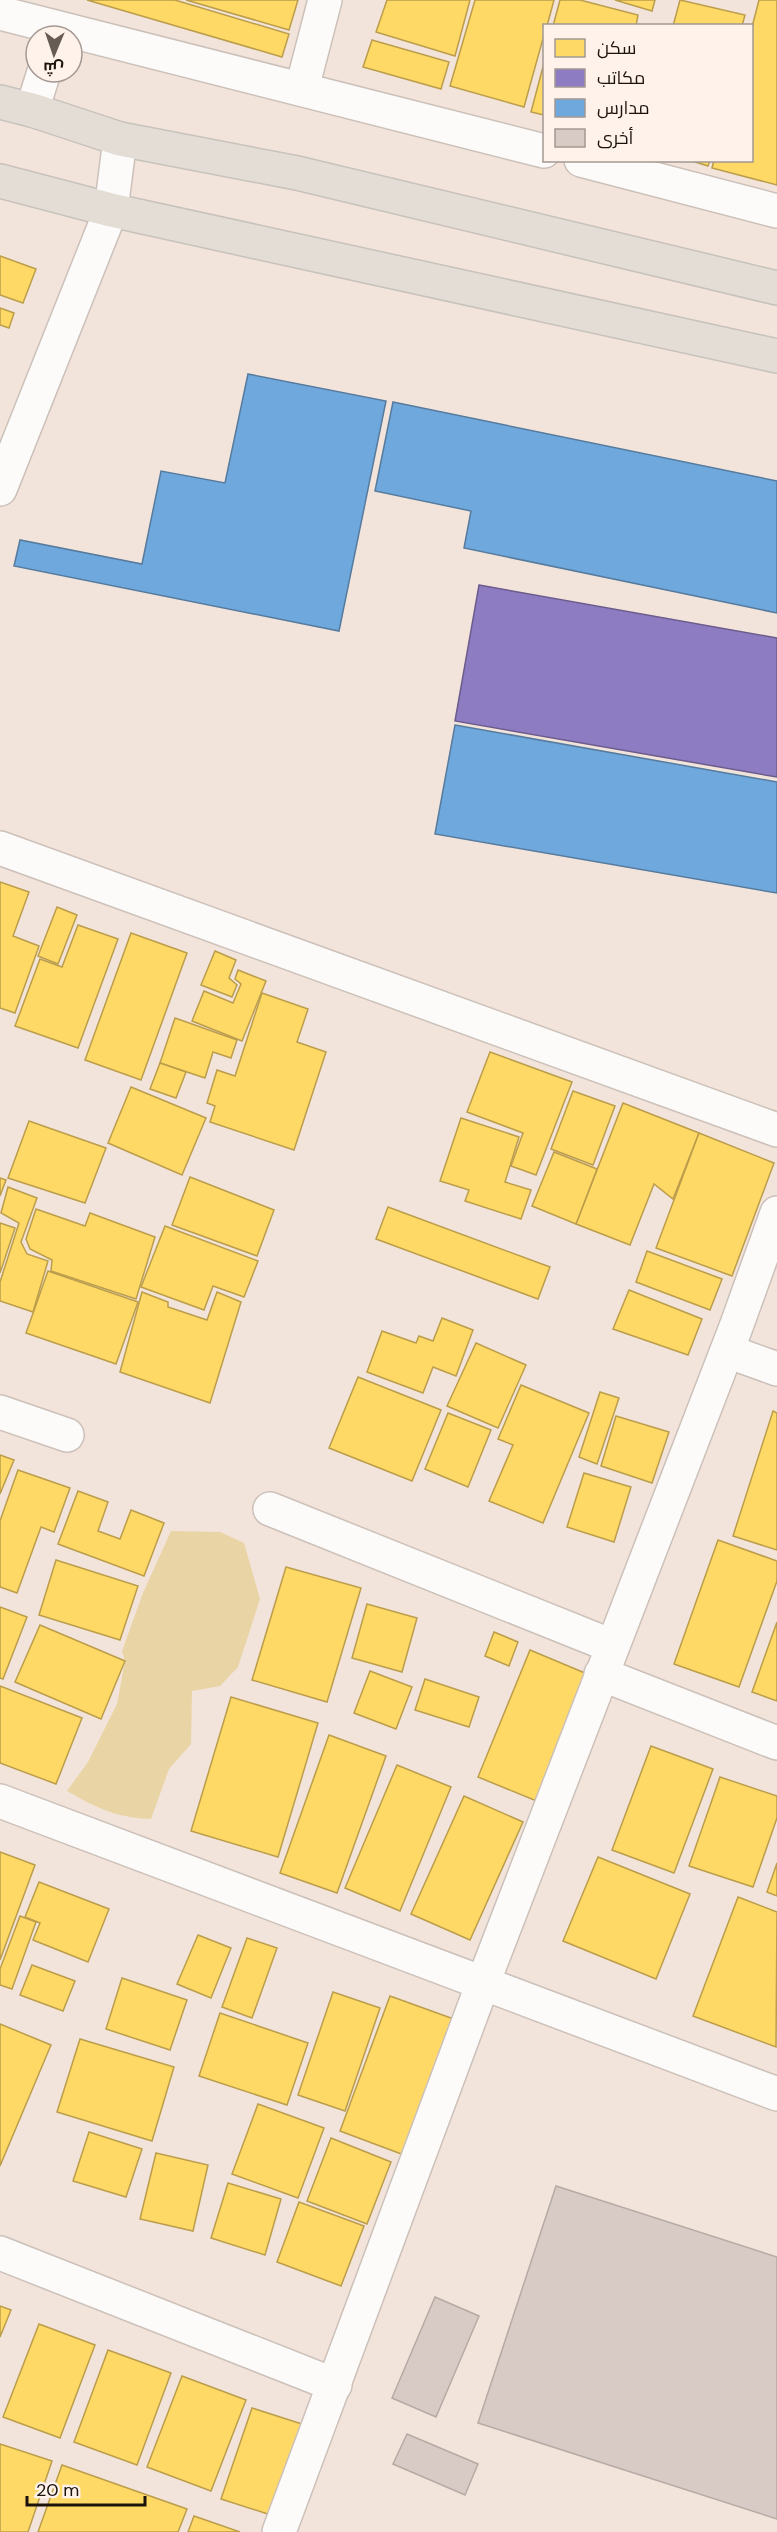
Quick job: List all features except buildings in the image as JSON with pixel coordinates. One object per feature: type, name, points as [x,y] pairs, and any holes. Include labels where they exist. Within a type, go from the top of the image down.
[{"type":"main road","points":[[0,102],[120,139],[297,173],[777,288]]},
{"type":"main road","points":[[0,181],[111,210],[777,356]]},
{"type":"street","points":[[302,88],[325,0]]},
{"type":"street","points":[[0,13],[34,24]]},
{"type":"street","points":[[84,38],[302,88],[543,151]]},
{"type":"street","points":[[32,110],[40,84]]},
{"type":"street","points":[[0,489],[111,210],[120,139]]},
{"type":"street","points":[[589,162],[777,211]]},
{"type":"street","points":[[0,848],[777,1130]]},
{"type":"street","points":[[279,2532],[483,1983],[727,1351],[777,1213]]},
{"type":"street","points":[[727,1351],[777,1369]]},
{"type":"street","points":[[0,1412],[67,1435]]},
{"type":"street","points":[[270,1509],[607,1660],[777,1743]]},
{"type":"street","points":[[0,1801],[777,2094]]},
{"type":"street","points":[[0,2253],[335,2385]]},
{"type":"shaded area","points":[[171,1531],[220,1532],[244,1543],[260,1599],[238,1667],[220,1686],[192,1691],[191,1744],[169,1769],[151,1819],[128,1817],[108,1811],[67,1791],[88,1762],[117,1704],[125,1661],[122,1651],[143,1593]]}]
